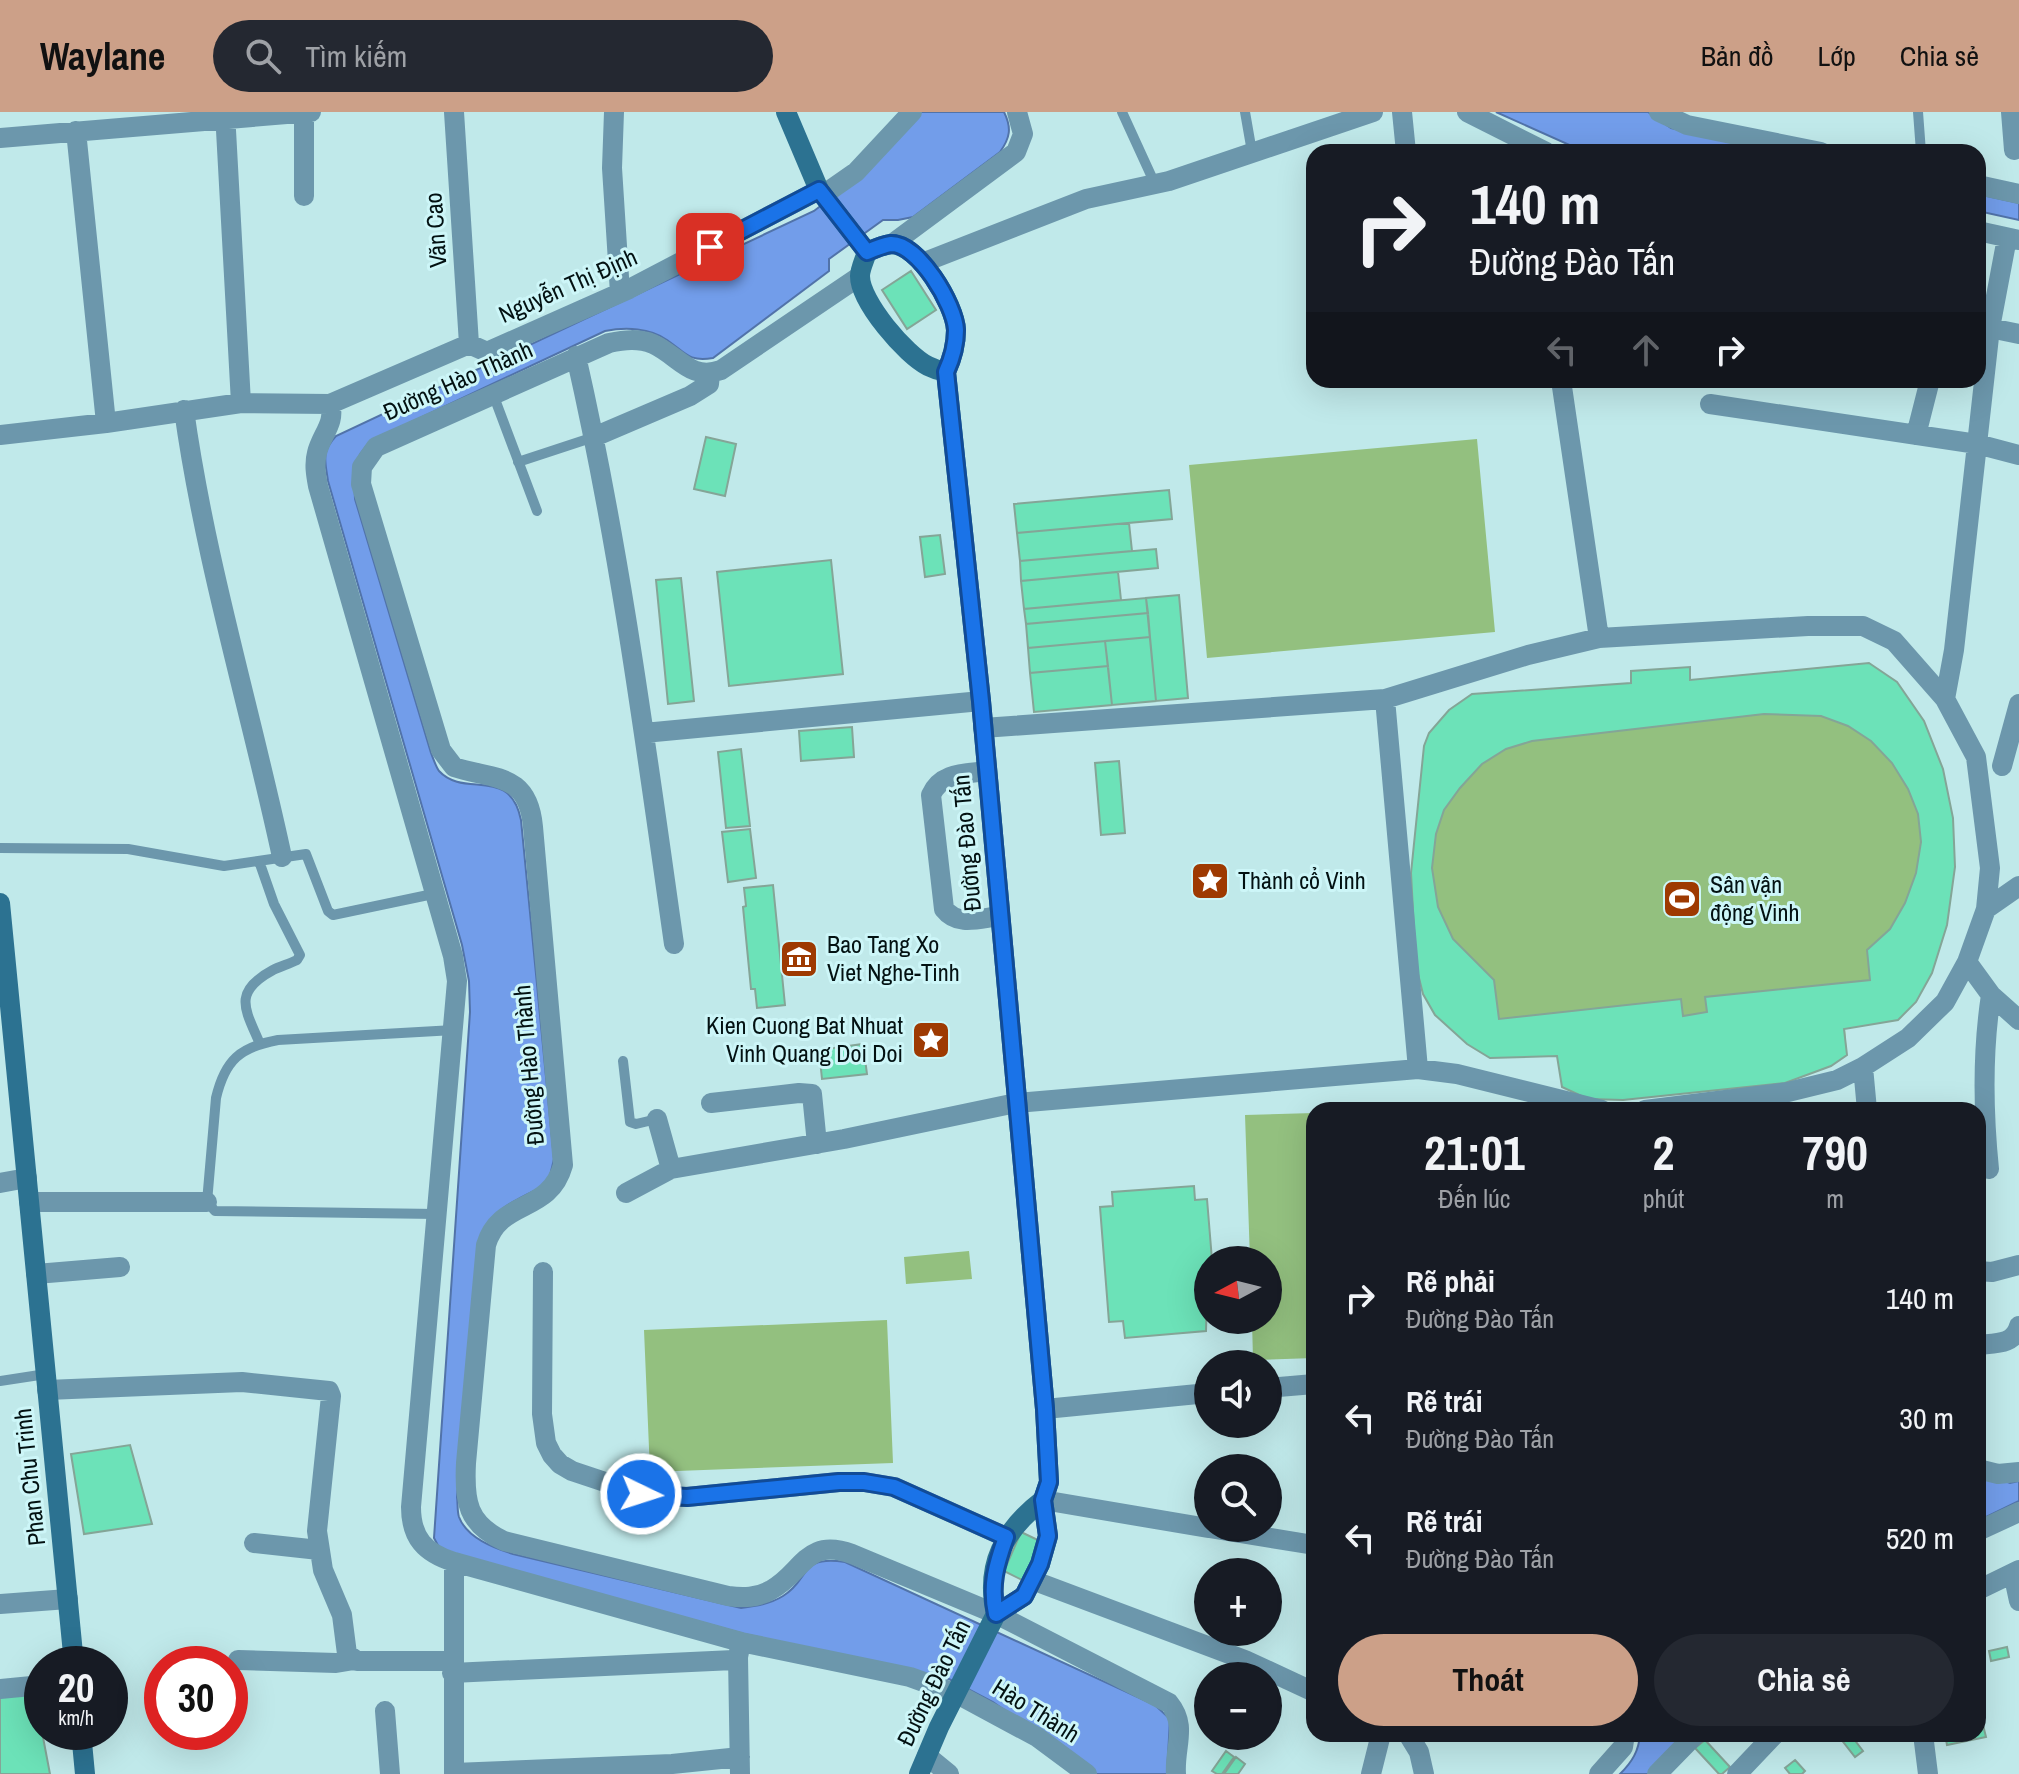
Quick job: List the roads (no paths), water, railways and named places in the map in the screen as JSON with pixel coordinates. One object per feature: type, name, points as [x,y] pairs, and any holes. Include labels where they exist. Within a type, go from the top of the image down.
[{"type":"street","points":[[0,138],[226,115],[311,112]]},
{"type":"street","name":"Văn Cao","points":[[454,112],[469,344]]},
{"type":"street","points":[[614,112],[612,181],[620,293]]},
{"type":"street","points":[[786,112],[823,194],[863,247],[860,276],[866,297],[909,353],[927,366],[946,372]]},
{"type":"street","name":"Nguyễn Thị Định","points":[[0,435],[241,403],[330,404],[469,344],[487,352],[620,293],[823,194],[856,172],[912,112]]},
{"type":"street","points":[[863,247],[892,244],[1016,152],[1023,134],[1017,112]]},
{"type":"street","points":[[922,263],[1086,199],[1155,184],[1373,112]]},
{"type":"street","points":[[1402,112],[1405,144]]},
{"type":"street","points":[[1467,112],[1530,144]]},
{"type":"street","points":[[1659,112],[1687,125],[1781,144]]},
{"type":"street","points":[[2011,112],[2014,150]]},
{"type":"street","points":[[304,113],[304,196]]},
{"type":"street","points":[[226,115],[241,403]]},
{"type":"street","points":[[76,131],[106,423]]},
{"type":"street","points":[[1986,187],[2019,194]]},
{"type":"street","points":[[1986,233],[2013,239],[1990,328],[1986,364]]},
{"type":"street","name":"Đường Đào Tấn","points":[[892,244],[910,249],[922,263],[950,307],[956,329],[953,356],[946,372],[981,701],[1049,1482],[1043,1500],[1048,1536],[1040,1564],[1024,1596],[994,1619],[923,1765]]},
{"type":"street","points":[[594,437],[690,396],[709,384],[710,374],[721,370],[860,276]]},
{"type":"street","points":[[1990,328],[2019,334]]},
{"type":"street","name":"Đường Hào Thành","points":[[710,374],[689,368],[664,350],[639,340],[609,343],[376,447],[365,458],[360,476],[446,761],[454,767],[494,775],[517,787],[532,811],[563,1165],[552,1190],[495,1224],[486,1245],[466,1463],[469,1512],[480,1527],[504,1541],[738,1597],[769,1591],[811,1554],[826,1550],[843,1551],[1169,1703],[1178,1714],[1180,1726],[1176,1774]]},
{"type":"street","points":[[576,356],[594,437],[644,733],[674,944]]},
{"type":"street","points":[[1562,388],[1599,638]]},
{"type":"street","points":[[1916,435],[1928,388]]},
{"type":"street","points":[[1945,699],[1954,650],[1983,388]]},
{"type":"street","points":[[330,404],[332,419],[316,460],[318,486],[453,956],[457,981],[411,1518],[413,1528],[422,1545],[439,1557],[740,1650]]},
{"type":"street","points":[[1710,404],[1977,444],[2019,455]]},
{"type":"street","points":[[184,410],[198,505],[282,857]]},
{"type":"street","points":[[983,728],[1385,699],[1528,655],[1599,638],[1808,626],[1863,626],[1894,641],[1945,699],[1976,757],[1990,868],[1986,909],[1967,962],[1945,1002],[1908,1038],[1863,1067],[1837,1080],[1788,1092],[1709,1102]]},
{"type":"street","points":[[1385,699],[1418,1069]]},
{"type":"street","points":[[644,733],[981,701]]},
{"type":"street","points":[[1976,757],[2010,770],[2019,704]]},
{"type":"street","points":[[987,771],[948,776],[935,785],[931,795],[944,909],[960,921],[1000,916]]},
{"type":"street","points":[[1986,909],[2019,886]]},
{"type":"street","name":"Phan Chu Trinh","points":[[0,903],[4,978],[27,1178],[72,1646]]},
{"type":"street","points":[[1967,962],[1991,995],[2019,1020]]},
{"type":"street","points":[[1983,1102],[1985,1036],[1991,995]]},
{"type":"street","points":[[1863,1067],[1866,1102]]},
{"type":"street","points":[[626,1193],[671,1169],[817,1144],[1016,1103],[1418,1069],[1457,1074],[1564,1102]]},
{"type":"street","points":[[711,1103],[812,1094],[817,1144]]},
{"type":"street","points":[[657,1119],[671,1169]]},
{"type":"street","points":[[1986,1136],[1989,1169]]},
{"type":"street","points":[[0,1183],[27,1178]]},
{"type":"street","points":[[29,1202],[207,1202]]},
{"type":"street","points":[[1986,1272],[2019,1265]]},
{"type":"street","points":[[36,1274],[120,1267]]},
{"type":"street","points":[[543,1272],[543,1428],[552,1455],[572,1471],[641,1494],[672,1498],[839,1482],[880,1484],[894,1487],[1006,1537]]},
{"type":"street","points":[[1986,1344],[2008,1341],[2016,1336],[2019,1326]]},
{"type":"street","points":[[46,1382],[242,1382],[329,1391],[331,1396],[317,1519],[319,1550],[323,1570],[342,1615],[347,1654],[354,1660]]},
{"type":"street","points":[[1282,1387],[1306,1385]]},
{"type":"street","points":[[1045,1409],[1194,1394]]},
{"type":"street","points":[[1986,1471],[1998,1474],[2019,1472]]},
{"type":"street","points":[[1043,1500],[1194,1526]]},
{"type":"street","name":"Đường Đào Tấn","points":[[994,1619],[993,1572],[1006,1537],[1043,1500]]},
{"type":"street","points":[[1986,1527],[2019,1512]]},
{"type":"street","points":[[1282,1540],[1306,1544]]},
{"type":"street","points":[[254,1543],[319,1550]]},
{"type":"street","points":[[454,1562],[454,1773],[672,1764],[740,1765],[740,1650]]},
{"type":"street","points":[[1986,1586],[2016,1572],[2019,1601]]},
{"type":"street","points":[[1032,1580],[1245,1660],[1306,1688]]},
{"type":"street","points":[[0,1604],[68,1599]]},
{"type":"street","points":[[248,1660],[336,1663],[354,1660],[452,1667],[734,1660],[740,1650]]},
{"type":"street","name":"Hào Thành","points":[[740,1650],[873,1667],[960,1690],[1037,1737],[1087,1774]]},
{"type":"street","points":[[0,1689],[24,1687]]},
{"type":"street","points":[[385,1711],[390,1774]]},
{"type":"street","points":[[1371,1774],[1379,1742]]},
{"type":"street","points":[[1413,1742],[1419,1752],[1424,1774]]},
{"type":"street","points":[[1599,1774],[1616,1757],[1624,1742]]},
{"type":"street","points":[[1657,1774],[1688,1742]]},
{"type":"street","points":[[1737,1774],[1767,1742]]},
{"type":"street","points":[[1924,1742],[1928,1774]]},
{"type":"street","points":[[83,1750],[85,1774]]},
{"type":"street","points":[[923,1765],[949,1774]]},
{"type":"lane","points":[[1122,112],[1155,184]]},
{"type":"lane","points":[[1245,112],[1252,152]]},
{"type":"lane","points":[[1918,112],[1920,144]]},
{"type":"lane","points":[[493,394],[537,511]]},
{"type":"lane","points":[[518,462],[594,437]]},
{"type":"lane","points":[[0,848],[128,849],[224,866],[309,856],[328,911],[333,915],[433,894]]},
{"type":"lane","points":[[259,861],[274,904],[300,955],[292,963],[265,975],[248,989],[244,1006],[260,1044]]},
{"type":"lane","points":[[437,1214],[224,1213],[215,1211],[207,1202],[219,1085],[232,1061],[242,1052],[278,1040],[454,1030]]},
{"type":"lane","points":[[623,1061],[630,1122],[636,1124],[657,1119]]},
{"type":"lane","points":[[0,1381],[46,1382]]},
{"type":"water","points":[[919,112],[1004,112],[1009,128],[1008,137],[1000,152],[913,217],[883,220],[829,259],[829,271],[713,358],[692,357],[660,336],[645,331],[605,331],[371,441],[357,461],[355,499],[436,765],[450,779],[486,785],[507,793],[515,803],[521,820],[554,1159],[548,1184],[500,1210],[481,1236],[458,1512],[468,1531],[506,1552],[741,1608],[768,1603],[783,1596],[812,1565],[845,1562],[1155,1705],[1170,1719],[1167,1774],[1095,1774],[993,1702],[949,1679],[744,1634],[441,1551],[434,1538],[470,1012],[469,981],[462,945],[328,481],[326,452],[336,436],[814,211],[854,180]]},
{"type":"water","points":[[1496,112],[1648,112],[1671,128],[1745,144],[1567,144]]},
{"type":"water","points":[[1986,196],[2019,203],[2019,220],[1986,213]]},
{"type":"water","points":[[1986,1474],[2010,1483],[2019,1481],[2019,1501],[1986,1517]]},
{"type":"water","points":[[1639,1742],[1682,1742],[1652,1774],[1620,1774]]},
{"type":"place","name":"Thành cổ Vinh","points":[[1210,881]]},
{"type":"place","name":"Sân vận động Vinh","points":[[1682,899]]},
{"type":"place","name":"Bao Tang Xo Viet Nghe-Tinh","points":[[799,959]]},
{"type":"place","name":"Kien Cuong Bat Nhuat Vinh Quang Doi Doi","points":[[931,1040]]}]
